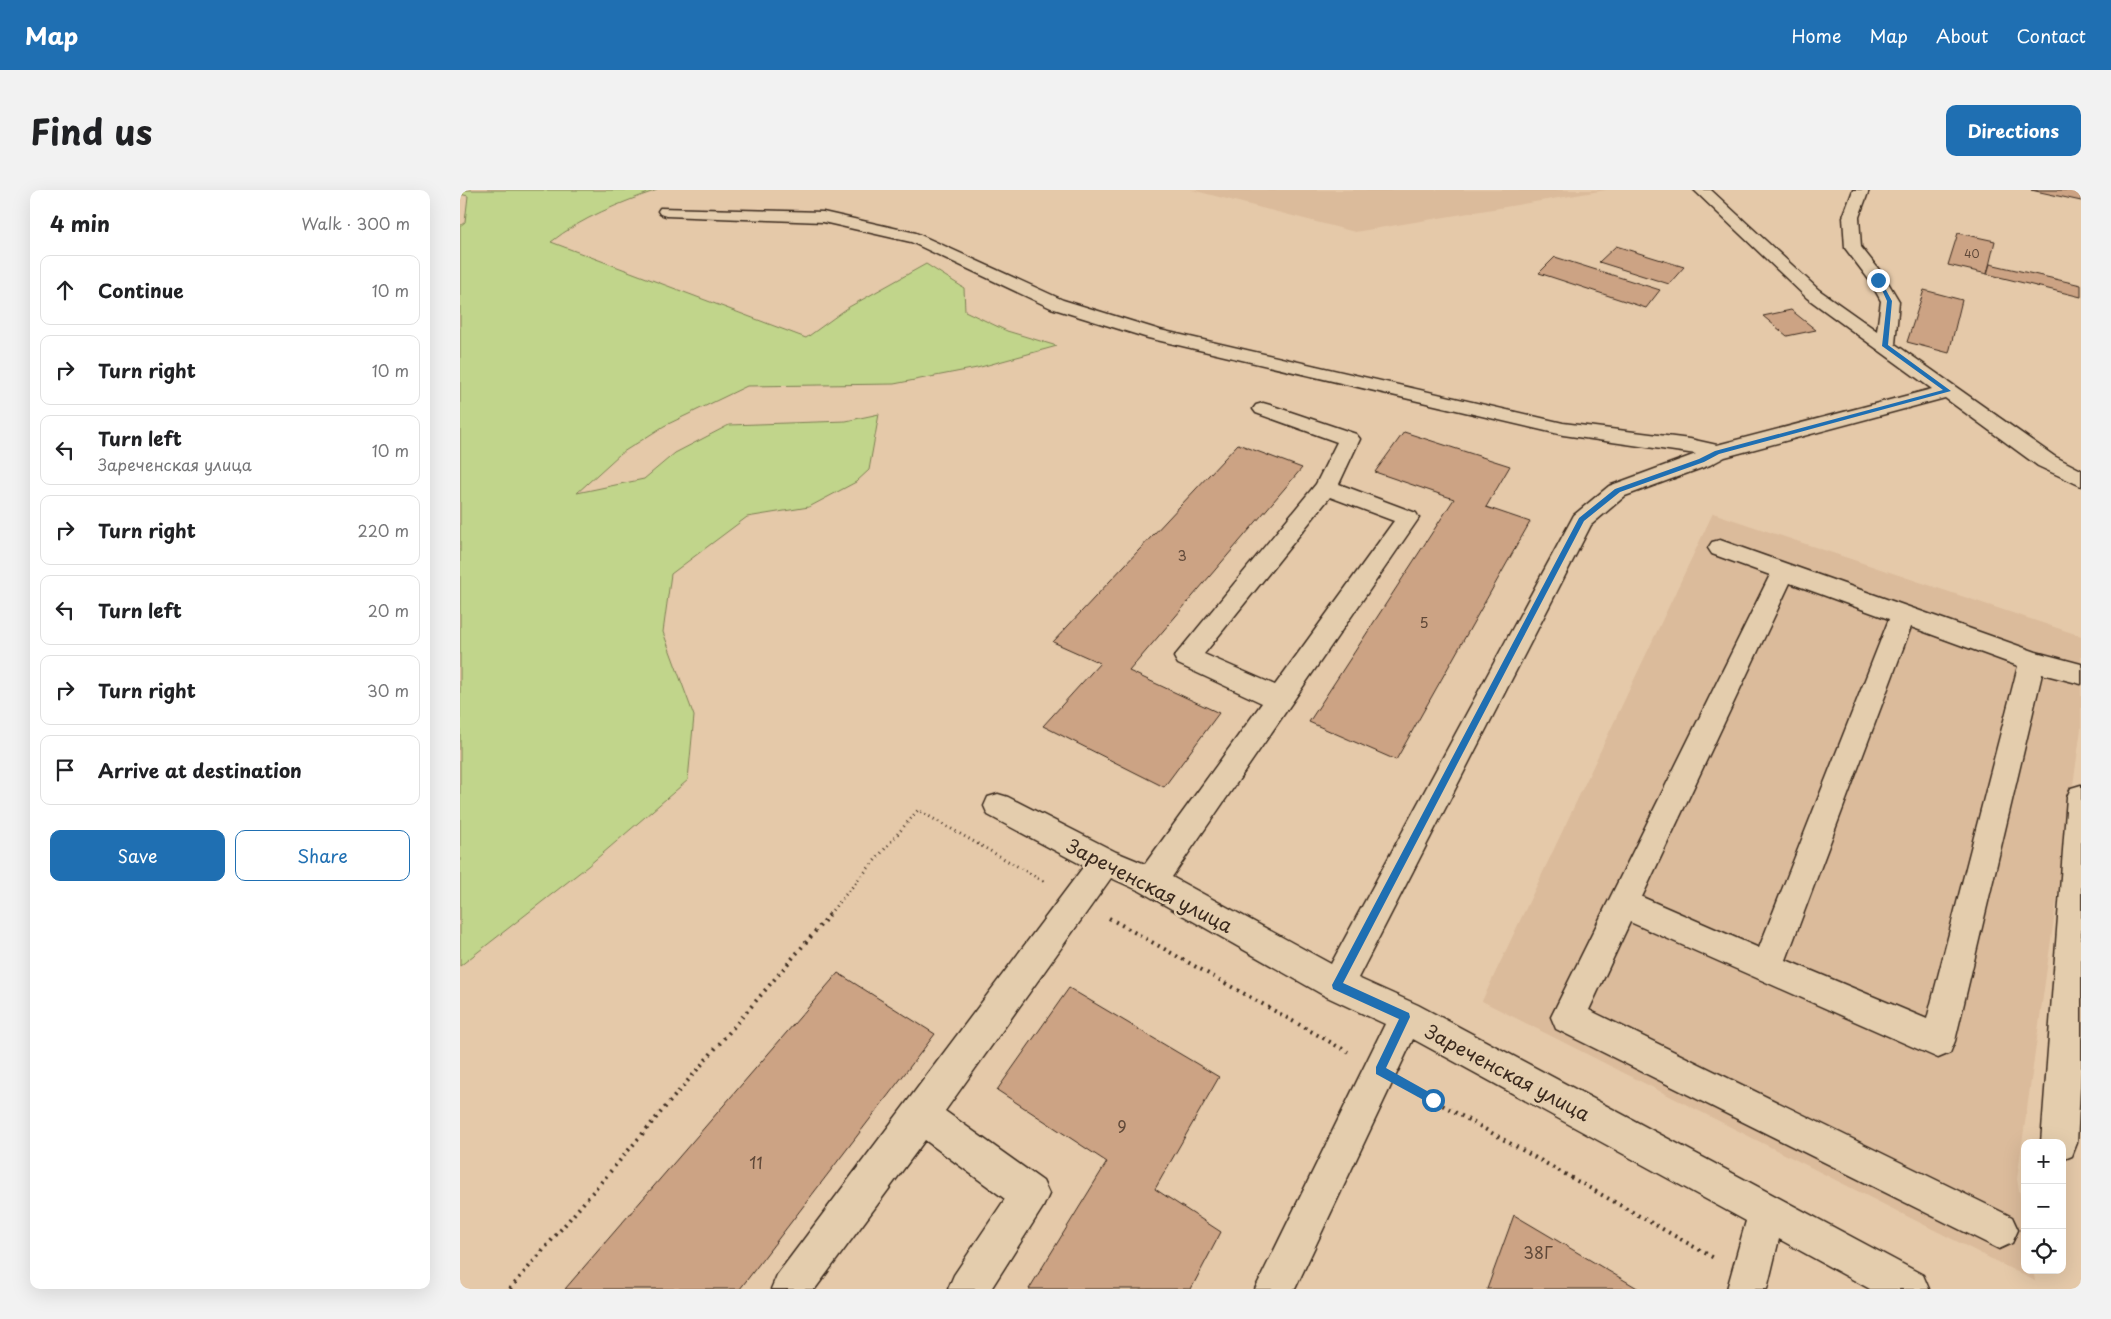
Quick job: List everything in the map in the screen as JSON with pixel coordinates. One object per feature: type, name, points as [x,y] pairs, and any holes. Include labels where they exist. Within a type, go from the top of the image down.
[{"type":"street","points":[[1702,190],[1813,294],[2046,461],[2081,479]]},
{"type":"street","points":[[1861,190],[1851,217],[1853,248],[1878,280],[1890,301],[1885,346]]},
{"type":"street","points":[[666,211],[823,217],[916,238],[1057,304],[1155,334],[1564,429],[1717,452]]},
{"type":"street","points":[[1337,985],[1582,520],[1617,491],[1702,460],[1717,452],[1948,391]]},
{"type":"street","points":[[1263,409],[1349,439],[1326,487],[1187,657],[1280,699]]},
{"type":"street","points":[[1150,881],[1408,518],[1326,487]]},
{"type":"street","points":[[1720,548],[1903,616],[2032,661],[2081,674]]},
{"type":"street","points":[[1784,572],[1568,1016],[1999,1230]]},
{"type":"street","points":[[1768,968],[1903,616]]},
{"type":"street","points":[[1622,903],[1938,1041],[2032,661]]},
{"type":"street","points":[[2059,1139],[2081,797]]},
{"type":"street","name":"Зареченская улица","points":[[998,806],[1105,862],[1150,881],[1337,985],[1406,1017],[1910,1289]]},
{"type":"street","points":[[791,1289],[1105,862]]},
{"type":"street","points":[[1275,1289],[1406,1017]]},
{"type":"street","points":[[921,1114],[1030,1194],[968,1289]]},
{"type":"street","points":[[1748,1284],[1767,1213]]},
{"type":"path","points":[[510,1289],[918,810],[1380,1070],[1748,1284]]},
{"type":"shaded area","points":[[1192,190],[1606,190],[1355,232]]},
{"type":"shaded area","points":[[1713,513],[2081,636],[2081,729],[2023,1139],[2021,1139],[2017,1179],[2021,1200],[2021,1274],[1482,1001]]},
{"type":"shaded area","points":[[2021,1274],[2034,1274],[2035,1281]]},
{"type":"green space","points":[[460,190],[657,190],[588,218],[551,242],[806,338],[849,307],[926,264],[964,288],[965,311],[1007,331],[1057,346],[977,368],[894,384],[747,386],[664,426],[620,454],[577,493],[644,479],[675,453],[729,425],[846,421],[879,414],[869,470],[856,482],[809,507],[747,517],[671,574],[663,632],[694,716],[688,780],[588,866],[460,966],[460,226],[465,222],[468,196],[460,194]]},
{"type":"building","points":[[2031,190],[2081,190],[2081,201]]},
{"type":"building","points":[[1958,233],[1995,241],[1987,274],[1948,265]]},
{"type":"building","points":[[1616,246],[1684,267],[1669,284],[1599,262]]},
{"type":"building","points":[[1555,257],[1660,290],[1646,308],[1539,273]]},
{"type":"building","points":[[1990,264],[2081,285],[2081,297],[1987,274]]},
{"type":"building","points":[[1924,290],[1962,300],[1949,353],[1907,342]]},
{"type":"building","points":[[1791,310],[1816,330],[1787,336],[1763,316]]},
{"type":"building","points":[[1404,432],[1510,466],[1486,507],[1530,522],[1396,760],[1309,722],[1454,499],[1375,472]]},
{"type":"building","points":[[1238,444],[1302,468],[1129,671],[1219,713],[1164,787],[1043,726],[1100,663],[1053,642]]},
{"type":"building","points":[[838,973],[935,1034],[740,1289],[565,1289]]},
{"type":"building","points":[[1069,988],[1219,1077],[1155,1189],[1221,1232],[1191,1289],[1029,1289],[1107,1162],[997,1090]]},
{"type":"building","points":[[1514,1215],[1639,1289],[1487,1289]]},
{"type":"route","points":[[1433,1100],[1380,1070],[1406,1017],[1337,985],[1582,520],[1617,491],[1702,460],[1717,452],[1948,391],[1885,346],[1890,301],[1878,280]]}]
